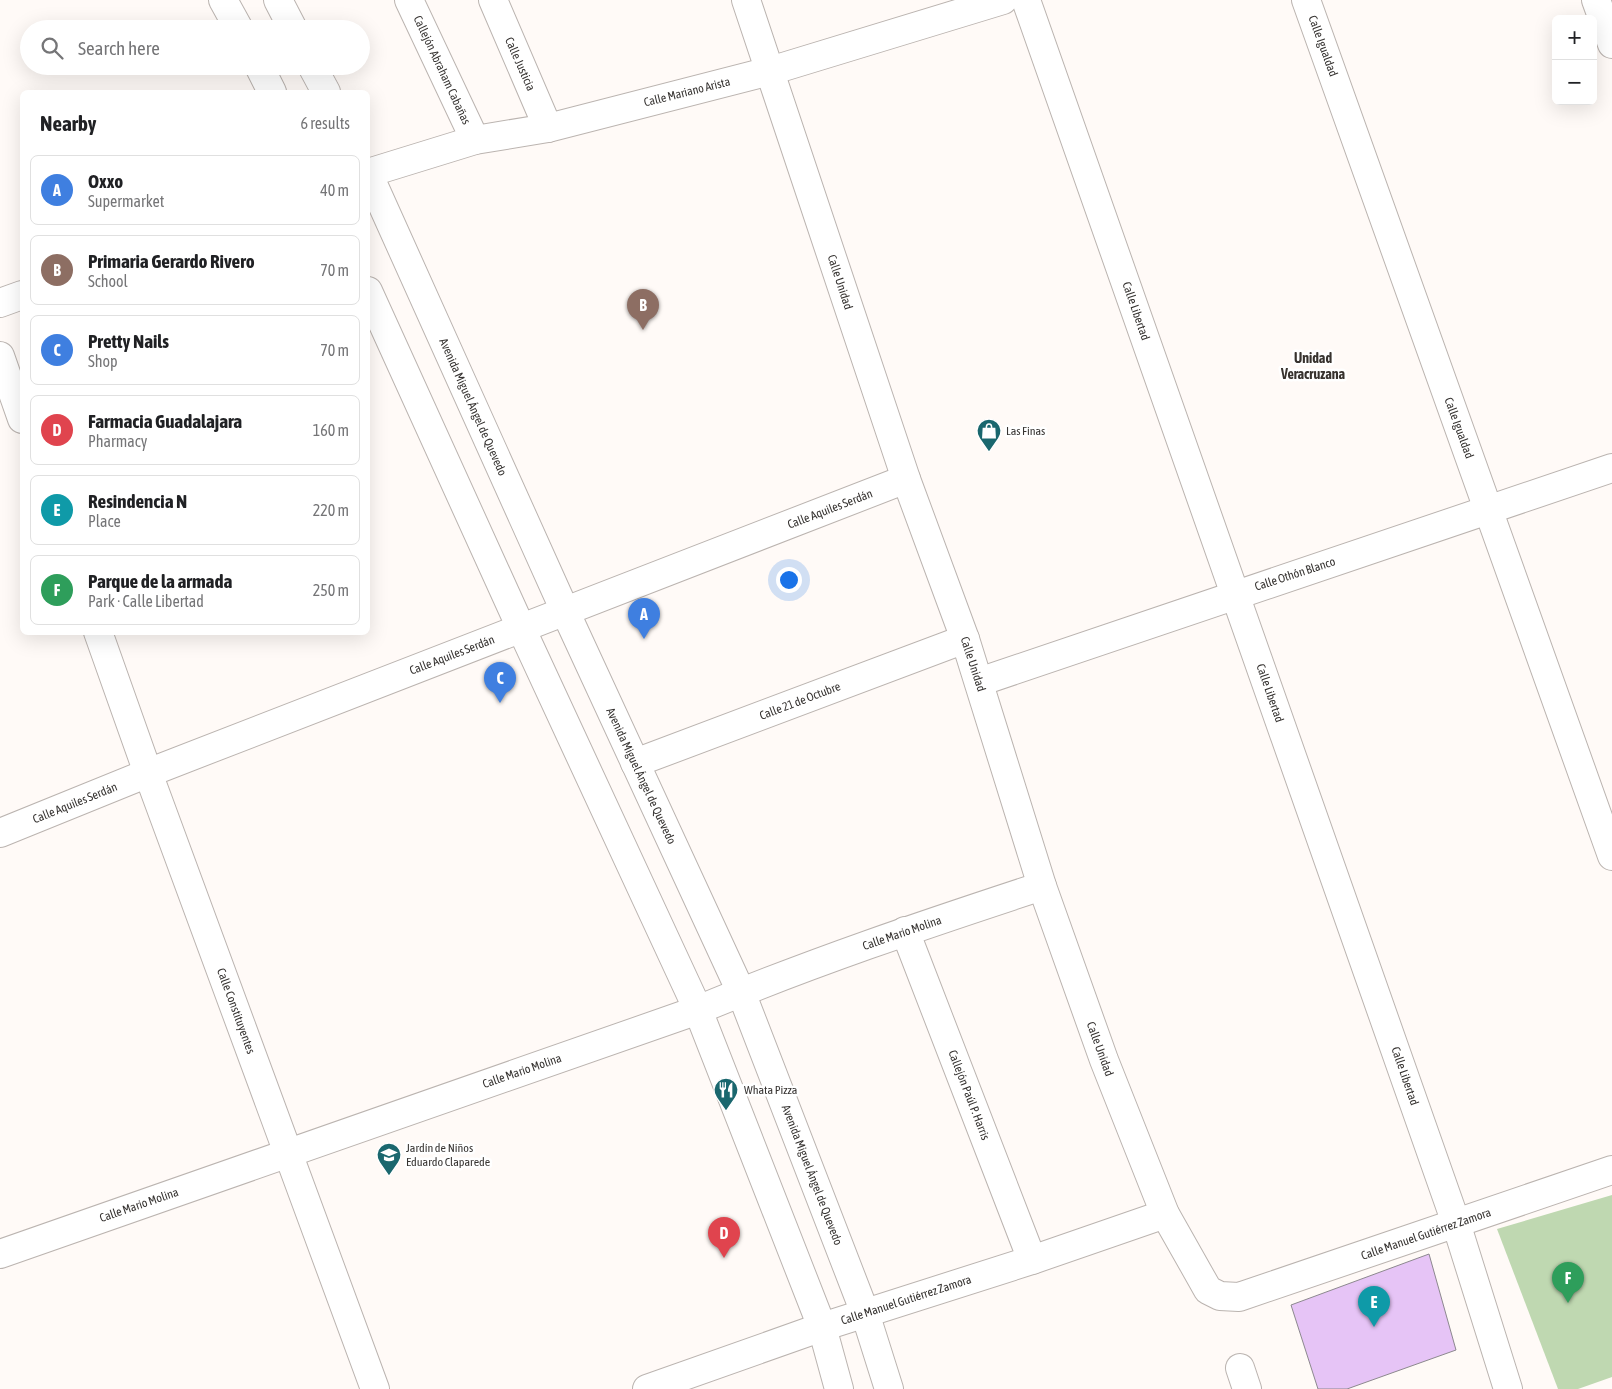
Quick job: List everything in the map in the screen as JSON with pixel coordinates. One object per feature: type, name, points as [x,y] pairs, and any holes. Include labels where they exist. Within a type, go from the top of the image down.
[{"type":"street","points":[[223,0],[234,20]]},
{"type":"street","points":[[278,0],[288,20]]},
{"type":"street","name":"Callejón Abraham Cabañas","points":[[409,0],[475,140]]},
{"type":"street","name":"Calle Justicia","points":[[493,0],[548,128]]},
{"type":"street","name":"Calle Unidad","points":[[746,0],[906,479],[965,639],[1042,886],[1104,1060],[1165,1214],[1208,1290],[1220,1296],[1239,1297]]},
{"type":"street","name":"Calle Mariano Arista","points":[[370,172],[475,140],[548,128],[770,71],[1003,0]]},
{"type":"street","name":"Calle Libertad","points":[[1026,0],[1456,1222],[1508,1389]]},
{"type":"street","name":"Calle Igualdad","points":[[1306,0],[1612,856]]},
{"type":"street","points":[[1596,0],[1612,44]]},
{"type":"street","points":[[264,75],[271,90]]},
{"type":"street","points":[[317,75],[325,90]]},
{"type":"street","name":"Avenida Miguel Ángel de Quevedo","points":[[370,177],[565,611],[741,992],[865,1313],[889,1389]]},
{"type":"street","points":[[370,295],[521,628],[698,1010],[822,1327],[839,1389]]},
{"type":"street","points":[[0,303],[20,296]]},
{"type":"street","points":[[0,356],[20,413]]},
{"type":"street","name":"Calle Othón Blanco","points":[[979,682],[1612,468]]},
{"type":"street","name":"Calle Aquiles Serdán","points":[[0,834],[148,773],[906,479]]},
{"type":"street","name":"Calle Constituyentes","points":[[99,635],[375,1389]]},
{"type":"street","name":"Calle 21 de Octubre","points":[[635,763],[965,639]]},
{"type":"street","name":"Calle Mario Molina","points":[[0,1254],[698,1010],[905,931],[1042,886]]},
{"type":"street","name":"Callejón Paúl P. Harris","points":[[905,931],[1032,1260]]},
{"type":"street","name":"Calle Manuel Gutiérrez Zamora","points":[[1239,1297],[1612,1170]]},
{"type":"street","name":"Calle Manuel Gutiérrez Zamora","points":[[647,1389],[822,1327],[1032,1260],[1165,1214]]},
{"type":"green space","points":[[1612,1195],[1612,1377],[1578,1389],[1558,1389],[1497,1229]]},
{"type":"building","points":[[1429,1254],[1456,1350],[1347,1389],[1318,1389],[1291,1305]]},
{"type":"place","name":"Primaria Gerardo Rivero","points":[[643,330]]},
{"type":"place","name":"Las Finas","points":[[989,452]]},
{"type":"place","name":"Oxxo","points":[[644,639]]},
{"type":"place","name":"Pretty Nails","points":[[500,703]]},
{"type":"place","name":"Whata Pizza","points":[[726,1111]]},
{"type":"place","name":"Jardín de Niños Eduardo Claparede","points":[[389,1176]]},
{"type":"place","name":"Farmacia Guadalajara","points":[[724,1258]]},
{"type":"place","name":"Parque de la armada","points":[[1568,1303]]},
{"type":"place","name":"Resindencia N","points":[[1374,1327]]},
{"type":"district","name":"Unidad Veracruzana","points":[[1313,366]]}]
